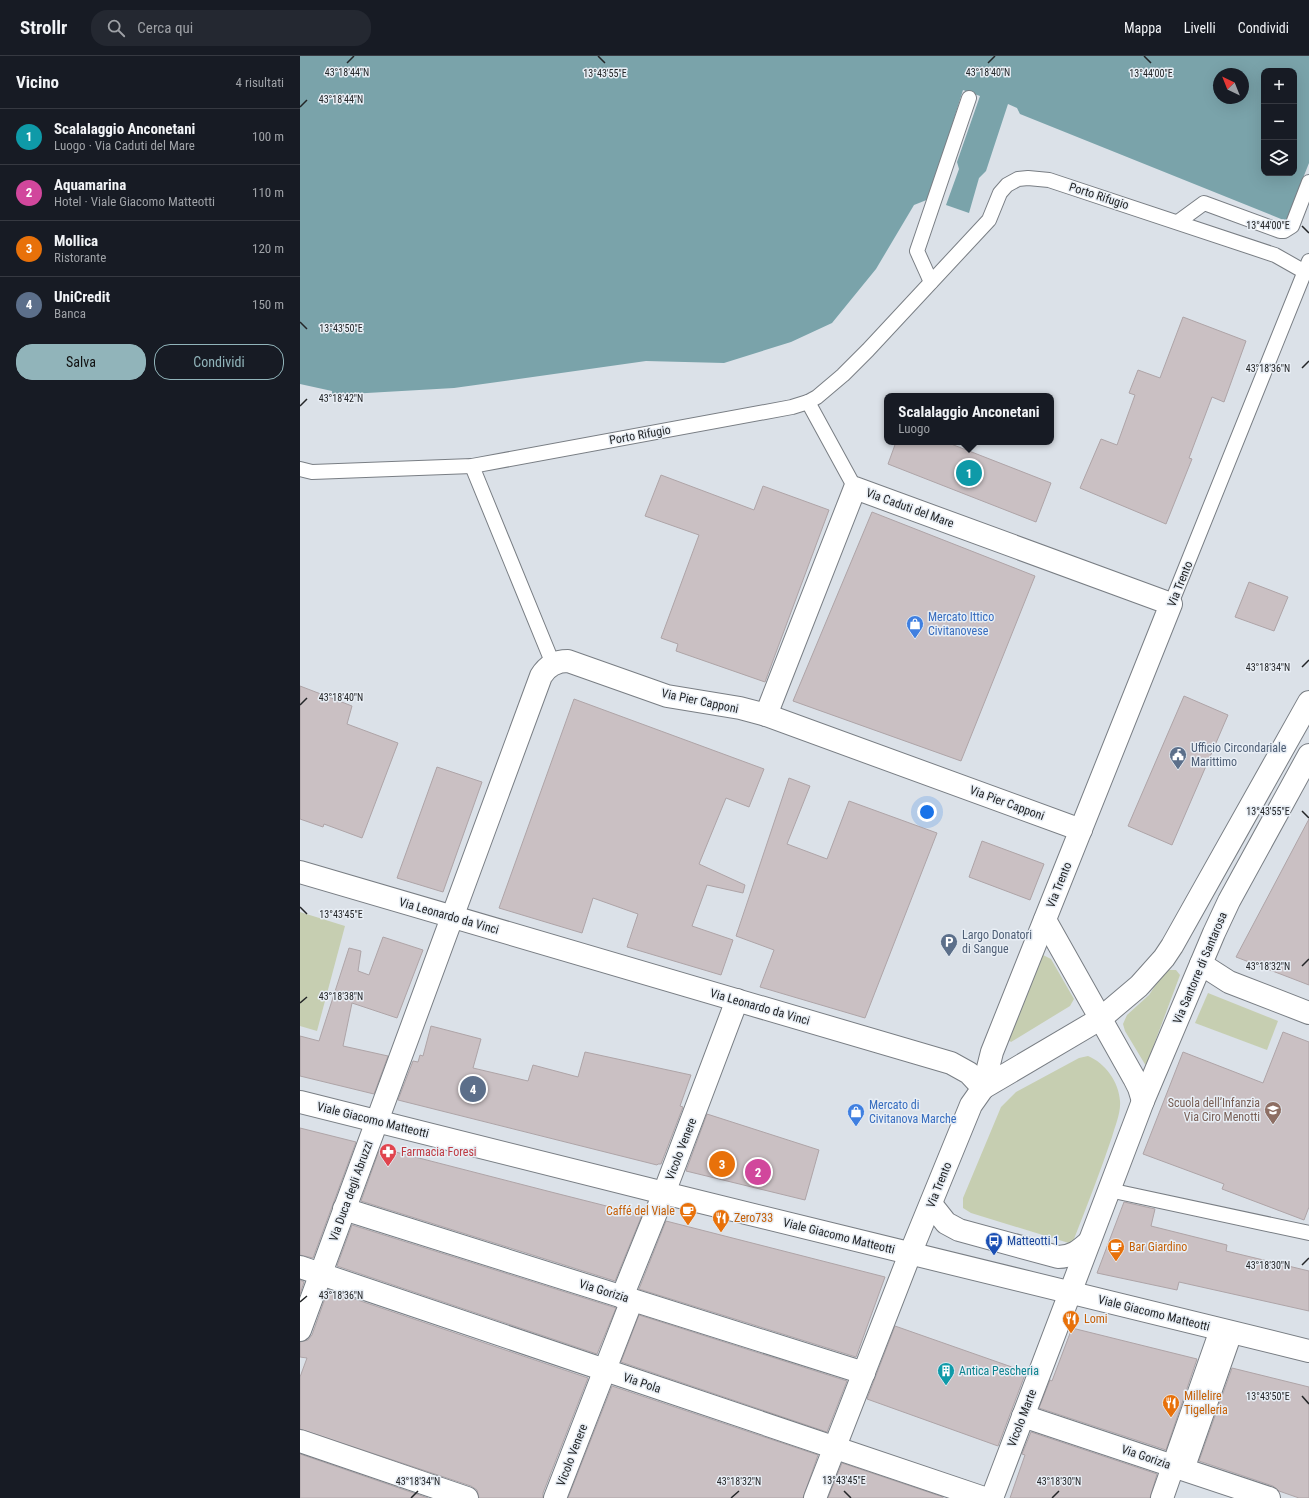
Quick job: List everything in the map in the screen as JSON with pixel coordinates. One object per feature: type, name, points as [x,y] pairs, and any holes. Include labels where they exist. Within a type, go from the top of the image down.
[{"type":"street","name":"Via Caduti del Mare","points":[[766,716],[855,488],[1171,604]]},
{"type":"street","name":"Via Trento","points":[[815,1498],[970,1105],[983,1088],[992,1052],[1171,604]]},
{"type":"street","name":"Via Pier Capponi","points":[[553,664],[568,661],[667,696],[740,708],[766,716],[1081,830]]},
{"type":"street","points":[[452,917],[541,676],[548,667],[553,664]]},
{"type":"street","points":[[983,1088],[1100,1019],[1139,986],[1164,958],[1309,702]]},
{"type":"street","name":"Via Santorre di Santarosa","points":[[1070,1293],[1143,1101],[1214,933],[1229,901],[1309,755]]},
{"type":"street","name":"Via Leonardo da Vinci","points":[[300,872],[951,1063],[969,1073],[983,1088]]},
{"type":"street","name":"Via Duca degli Abruzzi","points":[[300,1330],[452,917]]},
{"type":"street","points":[[1045,920],[1139,1088],[1143,1101]]},
{"type":"street","points":[[1186,921],[1196,920],[1202,922],[1208,925],[1214,933]]},
{"type":"street","points":[[1172,946],[1178,957],[1183,961],[1201,964],[1229,982],[1309,1014]]},
{"type":"street","name":"Vicolo Venere","points":[[555,1498],[605,1370],[627,1298],[664,1193],[737,1000]]},
{"type":"street","name":"Viale Giacomo Matteotti","points":[[300,1102],[910,1254],[1309,1351]]},
{"type":"street","points":[[931,1204],[946,1223],[959,1230],[1058,1257],[1072,1255],[1089,1242]]},
{"type":"street","name":"Via Gorizia","points":[[344,1209],[864,1374]]},
{"type":"street","name":"Via Pola","points":[[300,1268],[984,1498]]},
{"type":"street","name":"Vicolo Marte","points":[[992,1498],[1070,1293]]},
{"type":"street","points":[[1162,1498],[1180,1468],[1228,1331]]},
{"type":"street","name":"Via Gorizia","points":[[1023,1416],[1269,1498]]},
{"type":"street","points":[[300,1441],[467,1498]]},
{"type":"lane","points":[[931,282],[917,251],[969,98]]},
{"type":"lane","name":"Porto Rifugio","points":[[300,469],[312,472],[472,466],[777,410],[808,402],[817,397],[843,375],[931,282],[989,220],[1003,189],[1011,182],[1018,179],[1028,178],[1049,180],[1178,222],[1275,255],[1308,268]]},
{"type":"lane","points":[[1178,222],[1204,204],[1280,231],[1284,231],[1292,226],[1309,182]]},
{"type":"lane","name":"Via Trento","points":[[1171,604],[1308,268]]},
{"type":"lane","points":[[808,402],[855,488]]},
{"type":"lane","points":[[472,466],[553,664]]},
{"type":"lane","points":[[1109,1190],[1309,1233]]},
{"type":"green space","points":[[300,912],[345,926],[317,1031],[300,1026]]},
{"type":"green space","points":[[1043,955],[1051,959],[1074,999],[1070,1006],[1011,1042],[1006,1038],[1038,959]]},
{"type":"green space","points":[[1169,970],[1176,970],[1180,975],[1146,1066],[1125,1031],[1123,1024],[1127,1015],[1149,995],[1163,974]]},
{"type":"green space","points":[[1208,993],[1278,1021],[1267,1050],[1195,1023]]},
{"type":"green space","points":[[1088,1056],[1100,1063],[1114,1080],[1119,1094],[1120,1110],[1093,1190],[1072,1244],[971,1213],[963,1208],[963,1198],[1001,1107],[1016,1092],[1079,1058]]},
{"type":"water","points":[[300,56],[1309,56],[1309,163],[1286,221],[1020,114],[1017,108],[1008,104],[986,171],[979,178],[969,213],[946,205],[959,169],[957,162],[980,96],[963,90],[929,199],[914,205],[876,269],[832,323],[791,342],[724,363],[646,361],[454,388],[332,395],[332,391],[300,384]]},
{"type":"building","points":[[1183,317],[1246,341],[1224,402],[1212,397],[1189,458],[1192,459],[1166,524],[1080,488],[1101,439],[1117,445],[1135,395],[1129,393],[1138,370],[1160,378]]},
{"type":"building","points":[[895,445],[954,445],[1051,483],[1036,522],[888,464]]},
{"type":"building","points":[[661,475],[754,510],[763,486],[829,510],[765,682],[676,651],[678,644],[661,638],[699,535],[645,516]]},
{"type":"building","name":"Mercato Ittico Civitanovese","points":[[872,512],[1035,576],[961,761],[793,701]]},
{"type":"building","points":[[1249,582],[1288,597],[1274,631],[1235,617]]},
{"type":"building","points":[[300,686],[352,706],[347,724],[398,743],[362,838],[324,824],[323,827],[300,819]]},
{"type":"building","name":"Ufficio Circondariale Marittimo","points":[[1184,696],[1228,715],[1172,845],[1128,826]]},
{"type":"building","points":[[574,699],[764,769],[749,807],[726,798],[699,864],[745,885],[743,893],[707,885],[692,926],[733,940],[721,975],[627,947],[638,914],[593,898],[582,933],[499,908]]},
{"type":"building","points":[[437,767],[482,782],[443,892],[397,878]]},
{"type":"building","points":[[789,778],[810,786],[787,844],[827,859],[849,801],[937,833],[865,1018],[760,987],[774,950],[736,936]]},
{"type":"building","points":[[1309,819],[1309,985],[1236,957]]},
{"type":"building","points":[[982,841],[1044,864],[1030,900],[969,877]]},
{"type":"building","points":[[383,937],[423,950],[397,1018],[352,1003],[343,1046],[388,1056],[374,1094],[300,1076],[300,1036],[319,1041],[349,948],[361,951],[358,971],[369,975]]},
{"type":"building","points":[[431,1026],[481,1039],[473,1068],[528,1081],[533,1065],[578,1077],[585,1052],[691,1075],[680,1106],[683,1107],[661,1164],[657,1165],[398,1100],[413,1061],[418,1062],[420,1055],[423,1056]]},
{"type":"building","points":[[1283,1032],[1309,1042],[1309,1207],[1304,1220],[1222,1189],[1224,1184],[1143,1154],[1183,1052],[1263,1083]]},
{"type":"building","points":[[707,1114],[819,1150],[805,1200],[686,1171]]},
{"type":"building","points":[[300,1128],[356,1142],[313,1258],[300,1255]]},
{"type":"building","points":[[380,1148],[642,1215],[615,1281],[361,1201]]},
{"type":"building","points":[[1124,1202],[1155,1209],[1151,1226],[1227,1245],[1226,1251],[1309,1271],[1309,1311],[1179,1282],[1177,1290],[1097,1273]]},
{"type":"building","points":[[666,1221],[885,1277],[856,1357],[639,1289]]},
{"type":"building","points":[[352,1225],[616,1308],[597,1354],[337,1266]]},
{"type":"building","points":[[300,1280],[304,1282],[300,1294]]},
{"type":"building","points":[[328,1290],[588,1378],[543,1493],[543,1498],[479,1498],[477,1490],[471,1486],[300,1429],[300,1377],[307,1358],[300,1357],[300,1342],[308,1340],[312,1335]]},
{"type":"building","points":[[639,1315],[847,1381],[827,1432],[621,1362]]},
{"type":"building","name":"Antica Pescheria","points":[[895,1326],[1026,1372],[998,1446],[867,1399]]},
{"type":"building","points":[[1072,1328],[1197,1359],[1166,1450],[1039,1408],[1050,1380],[1052,1381]]},
{"type":"building","points":[[1232,1368],[1309,1387],[1309,1498],[1299,1498],[1279,1491],[1273,1486],[1199,1461]]},
{"type":"building","points":[[612,1386],[818,1455],[803,1498],[568,1498]]},
{"type":"building","points":[[1031,1432],[1157,1474],[1150,1498],[1010,1498],[1025,1455],[1022,1454]]},
{"type":"building","points":[[300,1454],[428,1498],[300,1498]]},
{"type":"building","points":[[842,1463],[943,1497],[943,1498],[828,1498]]},
{"type":"place","name":"Scalalaggio Anconetani","points":[[969,473]]},
{"type":"place","name":"Mercato Ittico Civitanovese","points":[[915,639]]},
{"type":"place","name":"Ufficio Circondariale Marittimo","points":[[1178,770]]},
{"type":"place","name":"Largo Donatori di Sangue","points":[[949,957]]},
{"type":"place","name":"UniCredit","points":[[473,1089]]},
{"type":"place","name":"Scuola dell’Infanzia Via Ciro Menotti","points":[[1273,1125]]},
{"type":"place","name":"Mercato di Civitanova Marche","points":[[856,1127]]},
{"type":"place","name":"Mollica","points":[[722,1164]]},
{"type":"place","name":"Farmacia Foresi","points":[[388,1167]]},
{"type":"place","name":"Aquamarina","points":[[758,1172]]},
{"type":"place","name":"Caffé del Viale","points":[[688,1226]]},
{"type":"place","name":"Zero733","points":[[721,1233]]},
{"type":"place","name":"Matteotti 1","points":[[994,1256]]},
{"type":"place","name":"Bar Giardino","points":[[1116,1262]]},
{"type":"place","name":"Lomi","points":[[1071,1334]]},
{"type":"place","name":"Antica Pescheria","points":[[946,1386]]},
{"type":"place","name":"Millelire Tigelleria","points":[[1171,1418]]}]
